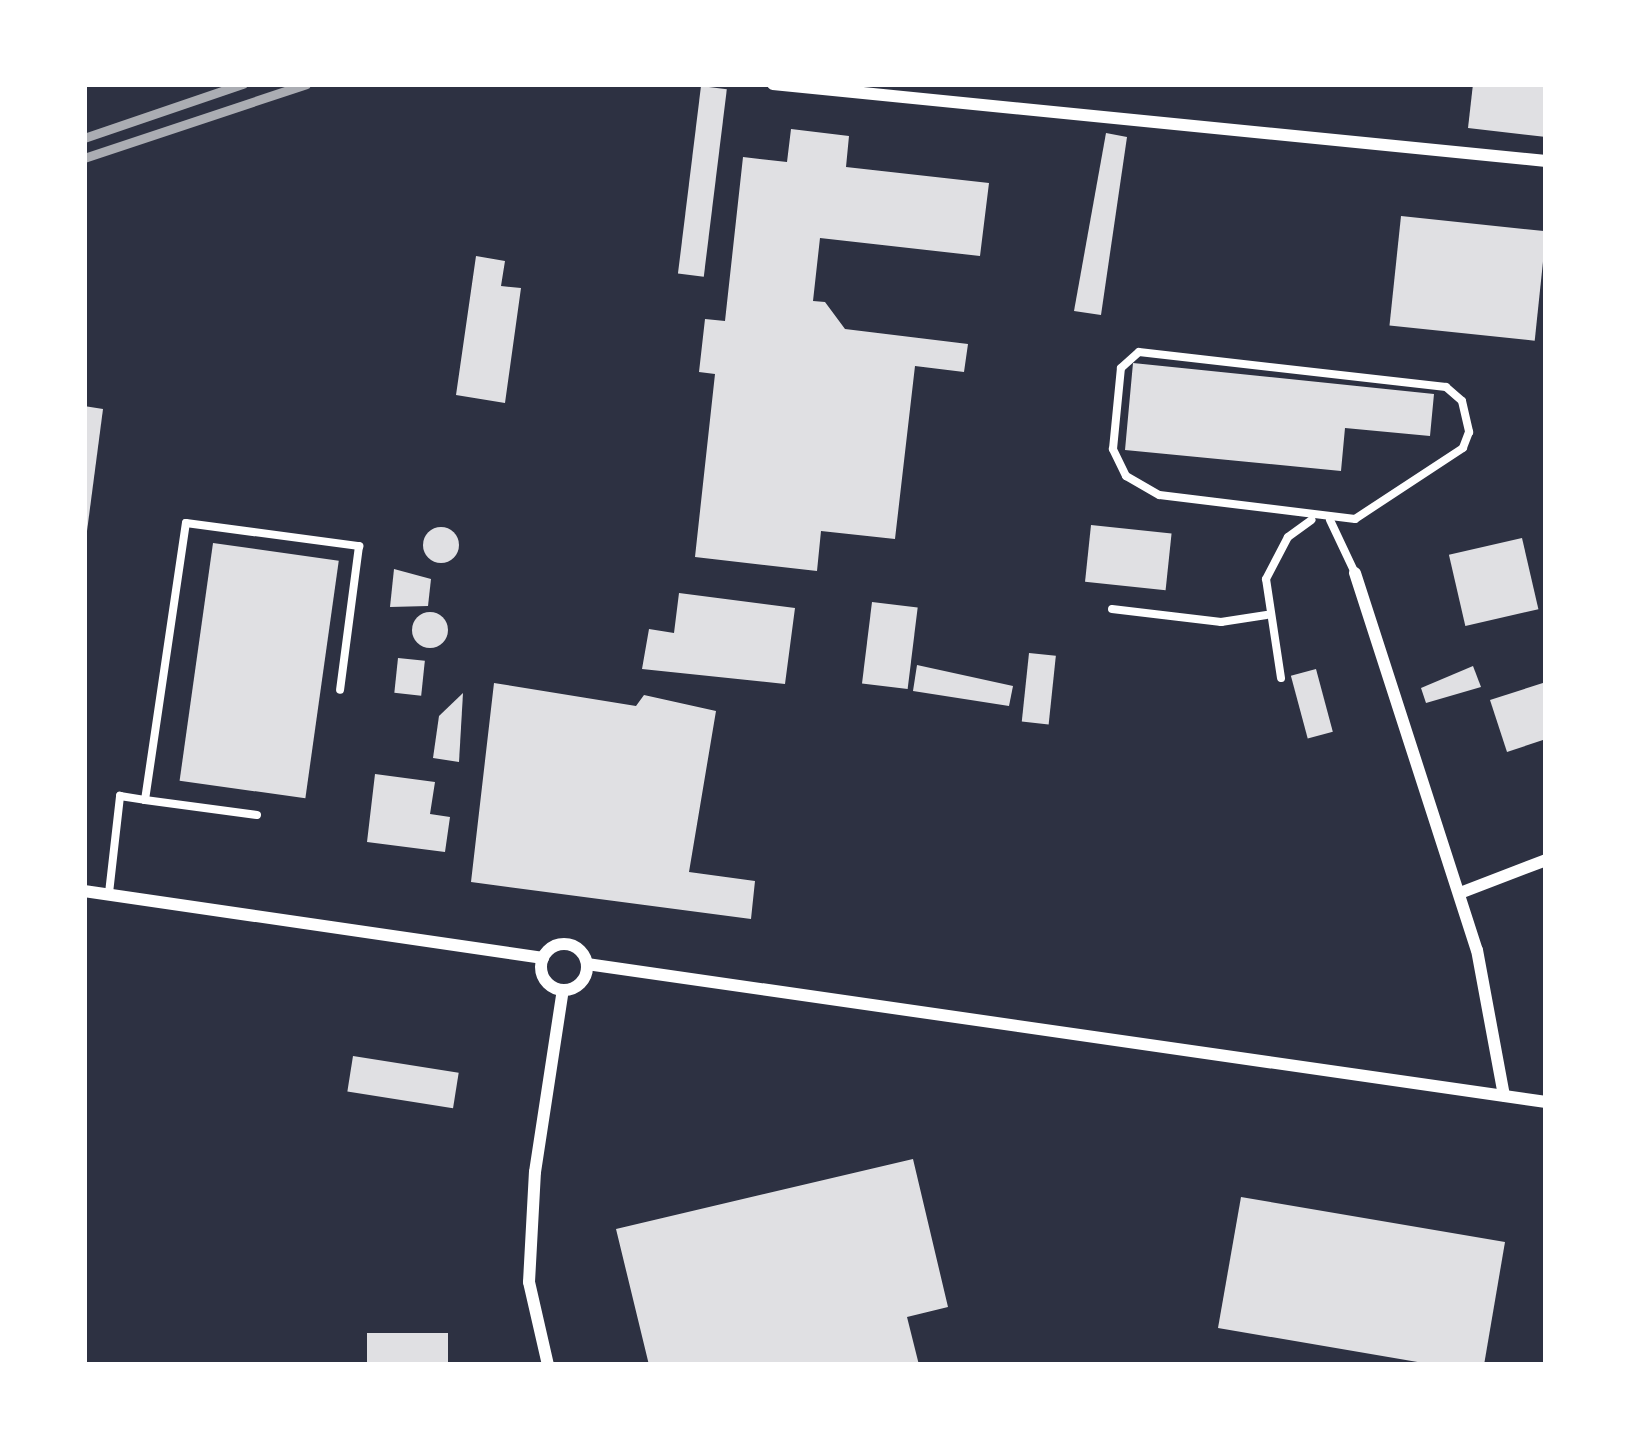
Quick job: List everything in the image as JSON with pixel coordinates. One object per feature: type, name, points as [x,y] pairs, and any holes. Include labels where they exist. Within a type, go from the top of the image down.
[{"type":"street","points":[[773,84],[1546,161]]},
{"type":"street","points":[[1355,573],[1460,893],[1498,1030],[1504,1096]]},
{"type":"street","points":[[1460,893],[1546,860]]},
{"type":"street","points":[[84,891],[543,958],[567,944],[587,964],[1546,1102]]},
{"type":"street","points":[[543,958],[544,979],[562,990]]},
{"type":"street","points":[[562,990],[581,983],[587,964]]},
{"type":"street","points":[[548,1365],[529,1282],[535,1172],[562,990]]},
{"type":"lane","points":[[1154,351],[1456,391],[1469,432],[1463,448],[1399,497],[1355,519],[1329,519],[1139,488],[1112,449],[1126,359],[1154,351]]},
{"type":"lane","points":[[1281,678],[1266,615],[1266,579],[1288,537],[1312,519]]},
{"type":"lane","points":[[1329,519],[1355,573]]},
{"type":"lane","points":[[146,800],[187,523],[359,546],[340,690]]},
{"type":"lane","points":[[1112,609],[1221,622],[1266,615]]},
{"type":"lane","points":[[110,893],[120,796],[257,815]]},
{"type":"building","points":[[1473,84],[1546,84],[1546,137],[1468,128]]},
{"type":"building","points":[[701,86],[727,89],[704,277],[678,274]]},
{"type":"building","points":[[791,129],[849,136],[846,167],[989,183],[980,256],[820,238],[813,301],[825,302],[845,329],[968,344],[964,372],[915,366],[895,539],[821,531],[817,571],[695,557],[715,374],[699,372],[705,319],[725,321],[743,157],[787,162]]},
{"type":"building","points":[[1106,133],[1127,137],[1101,315],[1074,311]]},
{"type":"building","points":[[1401,216],[1546,231],[1535,341],[1390,325]]},
{"type":"building","points":[[476,256],[505,261],[501,286],[521,288],[505,403],[456,395]]},
{"type":"building","points":[[1133,363],[1434,394],[1430,436],[1345,428],[1341,471],[1125,450]]},
{"type":"building","points":[[84,406],[103,409],[87,531],[84,531]]},
{"type":"building","points":[[1091,525],[1172,533],[1166,590],[1085,582]]},
{"type":"building","points":[[441,527],[454,532],[459,545],[454,558],[441,563],[428,558],[423,545],[428,532]]},
{"type":"building","points":[[1522,538],[1538,609],[1465,626],[1449,555]]},
{"type":"building","points":[[213,543],[339,561],[305,798],[180,781]]},
{"type":"building","points":[[394,569],[431,579],[428,606],[390,607]]},
{"type":"building","points":[[679,593],[795,608],[785,684],[642,669],[649,629],[674,633]]},
{"type":"building","points":[[872,602],[918,608],[908,689],[862,683]]},
{"type":"building","points":[[430,612],[443,617],[448,630],[443,643],[430,648],[417,643],[412,630],[417,617]]},
{"type":"building","points":[[1029,653],[1056,656],[1049,724],[1022,722]]},
{"type":"building","points":[[398,658],[425,661],[421,696],[394,693]]},
{"type":"building","points":[[917,665],[1013,686],[1009,706],[913,691]]},
{"type":"building","points":[[1473,666],[1481,687],[1426,703],[1421,688]]},
{"type":"building","points":[[1316,669],[1333,732],[1308,739],[1291,676]]},
{"type":"building","points":[[1546,682],[1546,739],[1507,752],[1490,700]]},
{"type":"building","points":[[494,683],[636,706],[644,695],[716,711],[689,872],[755,881],[751,919],[471,882]]},
{"type":"building","points":[[463,693],[459,762],[433,758],[439,716]]},
{"type":"building","points":[[375,774],[435,782],[430,814],[450,817],[445,852],[367,842]]},
{"type":"building","points":[[353,1056],[459,1073],[453,1108],[347,1092]]},
{"type":"building","points":[[913,1159],[948,1307],[907,1317],[919,1365],[649,1365],[616,1229]]},
{"type":"building","points":[[1241,1197],[1505,1242],[1484,1365],[1435,1365],[1218,1328]]},
{"type":"building","points":[[367,1333],[448,1333],[448,1365],[367,1365]]},
{"type":"railway","points":[[84,138],[243,84]]},
{"type":"railway","points":[[84,158],[306,84]]}]
